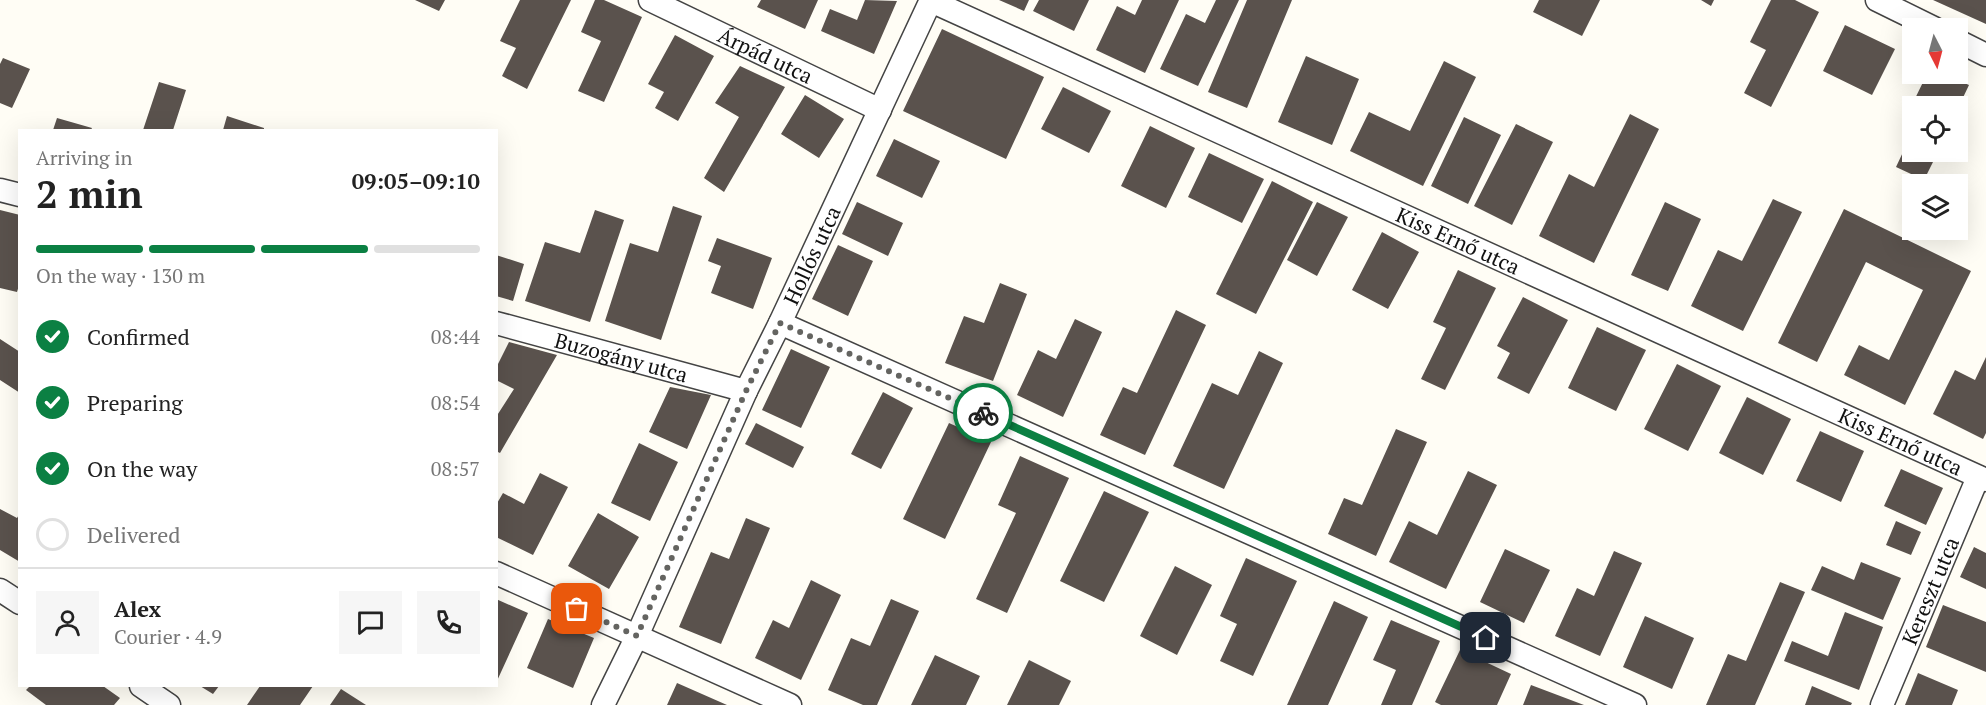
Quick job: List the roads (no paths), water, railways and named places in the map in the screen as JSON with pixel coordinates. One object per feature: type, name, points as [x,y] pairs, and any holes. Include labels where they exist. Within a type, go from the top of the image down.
[{"type":"street","name":"Árpád utca","points":[[650,0],[880,110]]},
{"type":"street","points":[[1877,0],[1914,18]]},
{"type":"street","name":"Hollós utca","points":[[603,705],[637,636],[746,391],[931,1]]},
{"type":"street","name":"Kiss Ernő utca","points":[[931,1],[1982,478]]},
{"type":"street","points":[[1968,46],[1986,55]]},
{"type":"street","points":[[0,190],[18,194]]},
{"type":"street","points":[[780,323],[1635,705]]},
{"type":"street","name":"Buzogány utca","points":[[498,324],[746,391]]},
{"type":"street","name":"Kereszt utca","points":[[1882,705],[1982,478]]},
{"type":"street","points":[[498,574],[790,705]]},
{"type":"street","points":[[0,590],[18,602]]},
{"type":"street","points":[[142,687],[169,705]]}]
